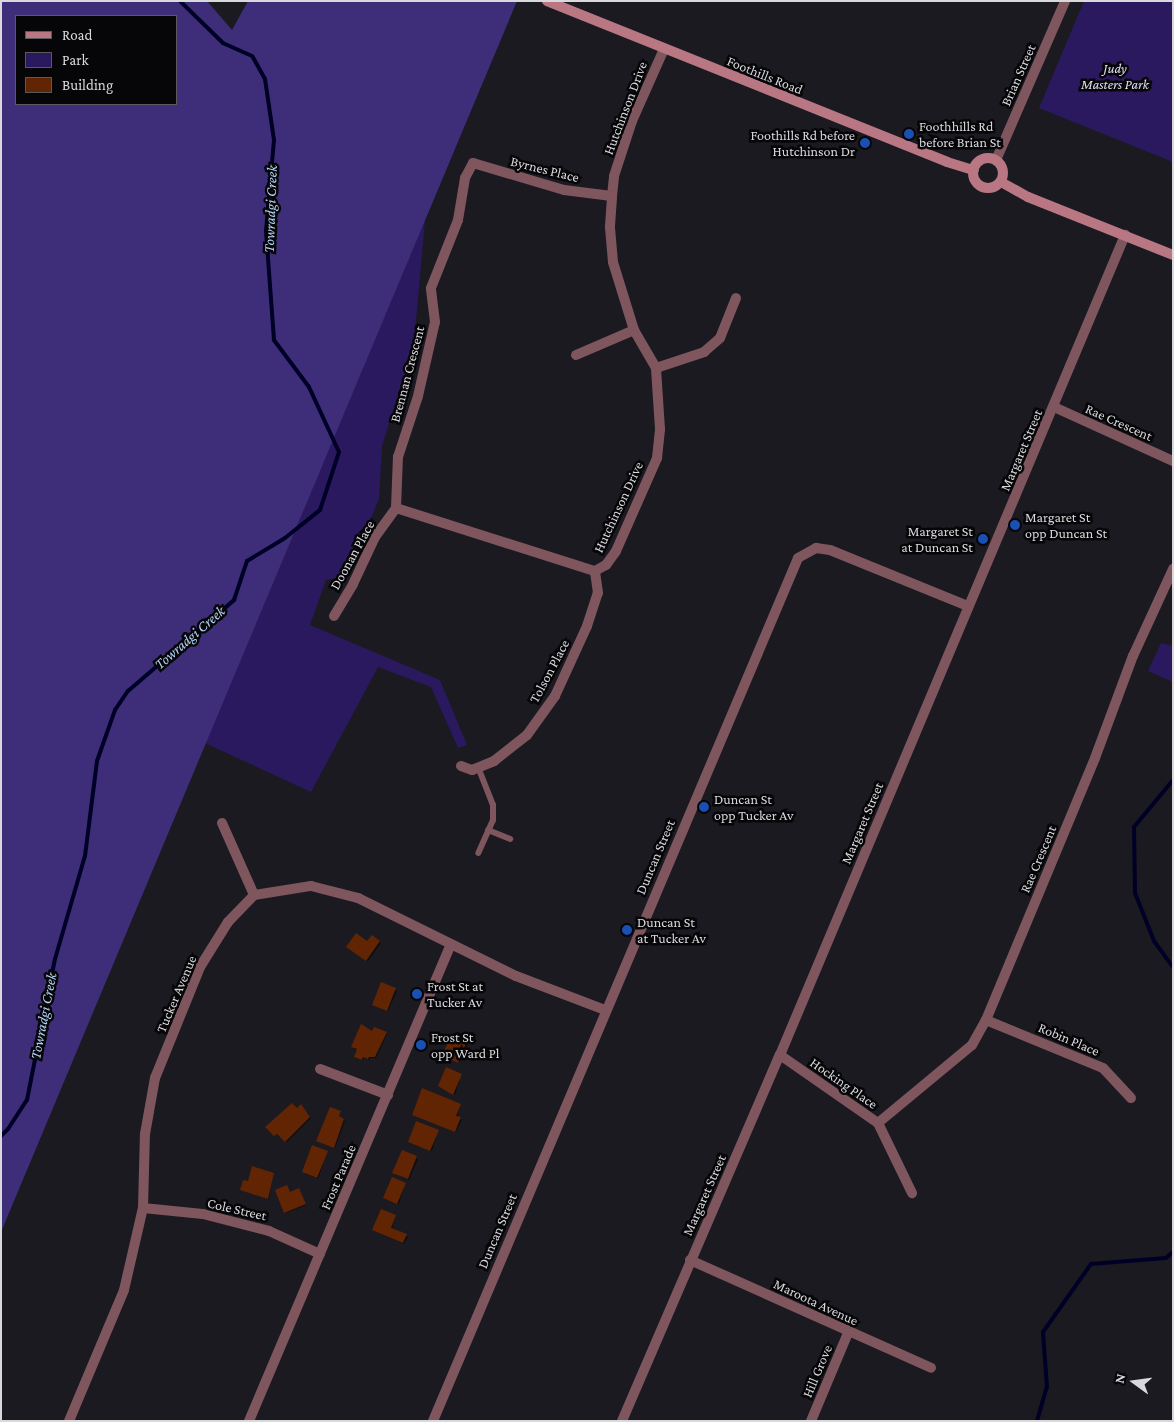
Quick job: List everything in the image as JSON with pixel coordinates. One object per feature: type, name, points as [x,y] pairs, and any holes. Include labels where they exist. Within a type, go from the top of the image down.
[{"type":"main road","name":"Foothills Road","points":[[547,1],[947,162],[974,170]]},
{"type":"main road","points":[[985,159],[996,160],[1002,169],[1001,182],[992,188],[981,186],[974,177],[974,170],[980,161],[985,159]]},
{"type":"main road","points":[[1001,182],[1028,197],[1173,255]]},
{"type":"street","name":"Brian Street","points":[[996,160],[1065,1]]},
{"type":"street","name":"Hutchinson Drive","points":[[396,508],[595,572],[606,565],[616,551],[657,458],[660,429],[656,368],[634,330],[613,262],[610,226],[612,196],[614,176],[632,121],[664,49]]},
{"type":"street","name":"Byrnes Place","points":[[473,164],[564,190],[612,196]]},
{"type":"street","name":"Brennan Crescent","points":[[396,508],[398,457],[418,396],[435,322],[431,288],[458,220],[465,178],[473,164]]},
{"type":"street","name":"Margaret Street","points":[[622,1421],[780,1055],[1125,235]]},
{"type":"street","points":[[656,368],[704,352],[720,338],[736,298]]},
{"type":"street","points":[[576,355],[634,330]]},
{"type":"street","name":"Rae Crescent","points":[[1054,407],[1173,461]]},
{"type":"street","name":"Doonan Place","points":[[334,616],[353,584],[375,537],[396,508]]},
{"type":"street","name":"Duncan Street","points":[[433,1421],[605,1010],[798,558],[816,548],[830,550],[968,606]]},
{"type":"street","name":"Rae Crescent","points":[[878,1123],[972,1045],[986,1020],[1094,758],[1132,656],[1173,569]]},
{"type":"street","name":"Tolson Place","points":[[461,766],[472,770],[494,761],[528,735],[555,696],[587,626],[598,593],[595,572]]},
{"type":"street","points":[[222,823],[254,896],[311,886],[358,898],[516,976],[605,1010]]},
{"type":"street","name":"Tucker Avenue","points":[[69,1421],[124,1290],[142,1208],[145,1134],[155,1078],[200,967],[228,922],[254,896]]},
{"type":"street","name":"Frost Parade","points":[[250,1421],[451,944]]},
{"type":"street","name":"Robin Place","points":[[986,1020],[1103,1068],[1131,1098]]},
{"type":"street","name":"Hocking Place","points":[[780,1055],[878,1123],[912,1192]]},
{"type":"street","points":[[320,1068],[388,1095]]},
{"type":"street","name":"Cole Street","points":[[142,1208],[203,1214],[269,1231],[320,1254]]},
{"type":"street","name":"Maroota Avenue","points":[[690,1260],[848,1333],[930,1368]]},
{"type":"street","name":"Hill Grove","points":[[811,1421],[848,1333]]},
{"type":"lane","points":[[478,767],[493,805],[492,820],[478,853]]},
{"type":"lane","points":[[488,830],[510,839]]},
{"type":"green space","name":"Judy Masters Park","points":[[1084,1],[1173,1],[1173,162],[1039,108]]},
{"type":"green space","points":[[425,220],[414,343],[382,446],[379,499],[347,576],[326,580],[310,625],[440,680],[467,745],[458,748],[431,687],[378,667],[311,792],[205,743]]},
{"type":"green space","points":[[1161,643],[1173,646],[1173,682],[1148,671]]},
{"type":"shaded area","points":[[1,1],[207,1],[232,30],[248,1],[517,1],[1,1232]]},
{"type":"building","points":[[356,933],[367,941],[372,935],[380,941],[366,961],[346,947]]},
{"type":"building","points":[[381,982],[396,988],[387,1011],[372,1005]]},
{"type":"building","points":[[361,1024],[372,1031],[374,1027],[387,1032],[375,1057],[369,1057],[368,1059],[363,1057],[362,1060],[354,1057],[357,1049],[351,1047]]},
{"type":"building","points":[[451,1035],[467,1041],[458,1063],[442,1056]]},
{"type":"building","points":[[446,1067],[462,1074],[453,1095],[438,1086]]},
{"type":"building","points":[[422,1088],[461,1104],[456,1116],[461,1117],[455,1132],[412,1115]]},
{"type":"building","points":[[292,1103],[297,1108],[301,1104],[310,1117],[285,1142],[277,1134],[274,1136],[265,1127]]},
{"type":"building","points":[[330,1107],[341,1111],[339,1116],[344,1119],[334,1148],[316,1141]]},
{"type":"building","points":[[416,1121],[439,1130],[430,1151],[408,1142]]},
{"type":"building","points":[[312,1145],[328,1151],[317,1178],[302,1172]]},
{"type":"building","points":[[402,1150],[417,1156],[408,1179],[392,1173]]},
{"type":"building","points":[[252,1166],[274,1173],[268,1199],[240,1190],[243,1180],[248,1181]]},
{"type":"building","points":[[392,1177],[406,1183],[397,1204],[383,1198]]},
{"type":"building","points":[[287,1185],[290,1192],[299,1188],[306,1204],[284,1213],[275,1190]]},
{"type":"building","points":[[381,1209],[396,1215],[391,1228],[407,1234],[403,1243],[372,1230]]},
{"type":"waterway","name":"Towradgi Creek","points":[[1,1136],[8,1129],[27,1100],[55,959],[85,856],[97,761],[115,710],[128,691],[234,600],[247,561],[285,538],[320,510],[339,452],[309,387],[274,340],[266,231],[274,140],[265,79],[252,56],[223,43],[180,1]]},
{"type":"waterway","points":[[1173,780],[1134,827],[1135,893],[1154,941],[1173,967]]},
{"type":"waterway","points":[[1037,1421],[1047,1387],[1043,1332],[1091,1264],[1166,1258],[1173,1252]]},
{"type":"place","name":"Foothhills Rd before Brian St","points":[[909,134]]},
{"type":"place","name":"Foothills Rd before Hutchinson Dr","points":[[865,143]]},
{"type":"place","name":"Margaret St opp Duncan St","points":[[1015,525]]},
{"type":"place","name":"Margaret St at Duncan St","points":[[983,539]]},
{"type":"place","name":"Duncan St opp Tucker Av","points":[[704,807]]},
{"type":"place","name":"Duncan St at Tucker Av","points":[[627,930]]},
{"type":"place","name":"Frost St at Tucker Av","points":[[417,994]]},
{"type":"place","name":"Frost St opp Ward Pl","points":[[421,1045]]}]
